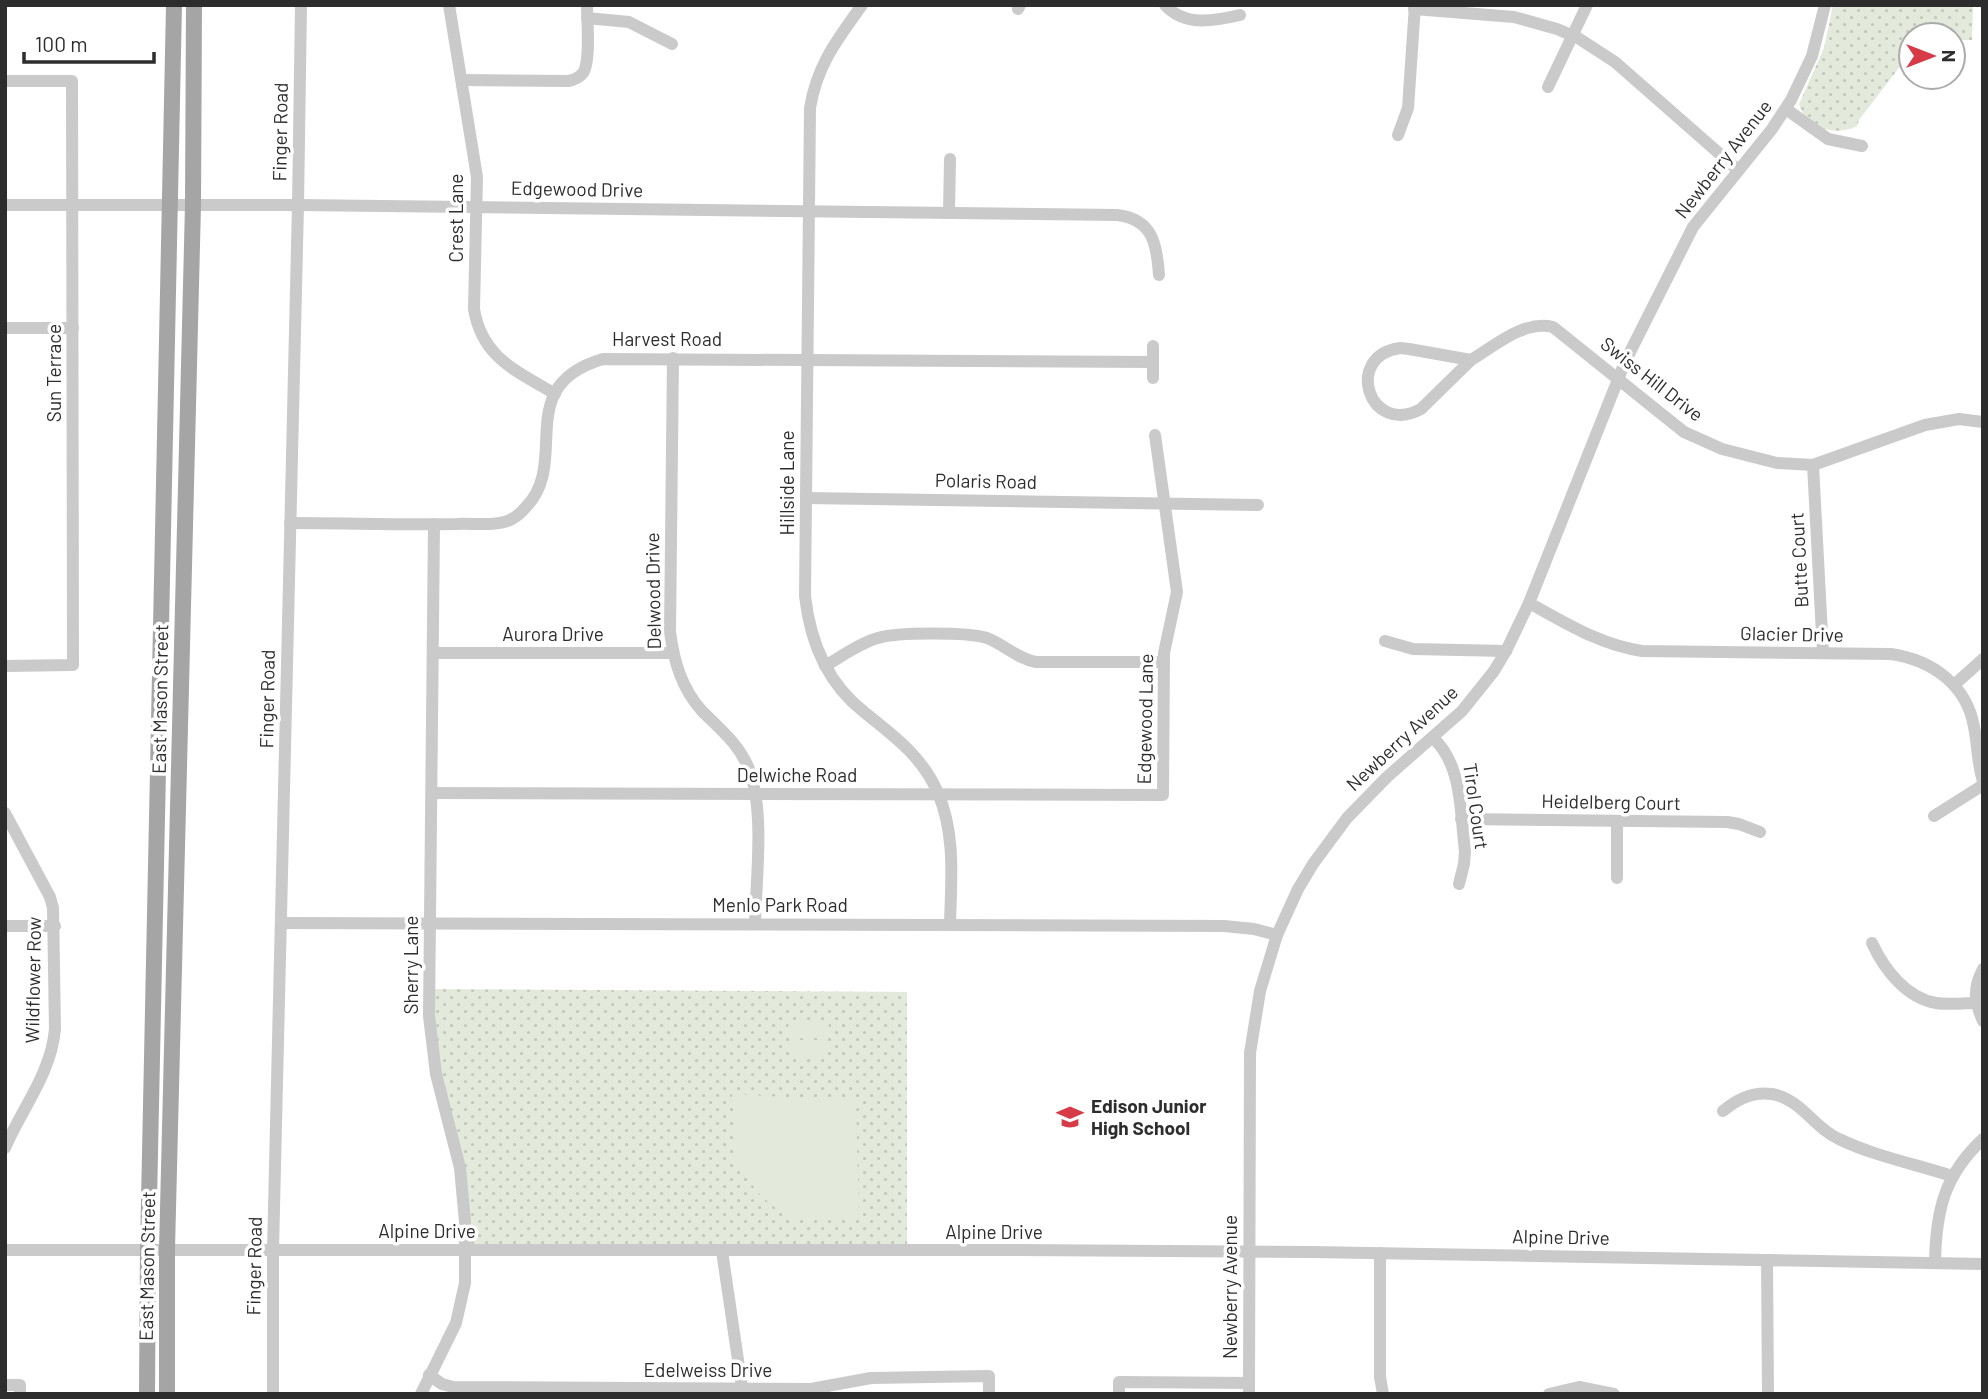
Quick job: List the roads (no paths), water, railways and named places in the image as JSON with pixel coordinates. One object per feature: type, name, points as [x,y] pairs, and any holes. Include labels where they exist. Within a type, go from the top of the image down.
[{"type":"main road","name":"East Mason Street","points":[[147,1394],[174,5]]},
{"type":"main road","name":"East Mason Street","points":[[166,1394],[167,1249],[193,205],[194,5]]},
{"type":"street","name":"Finger Road","points":[[273,1394],[273,1250],[301,5]]},
{"type":"street","name":"Crest Lane","points":[[449,5],[474,152],[477,207],[474,309],[480,332],[492,352],[503,362],[555,394]]},
{"type":"street","name":"Hillside Lane","points":[[862,5],[823,62],[812,92],[809,120],[807,615],[817,650],[825,666],[849,698],[913,752],[939,794],[946,813],[951,851],[950,925]]},
{"type":"street","points":[[1165,5],[1175,14],[1190,20],[1212,21],[1240,15]]},
{"type":"street","points":[[1548,87],[1587,5]]},
{"type":"street","name":"Newberry Avenue","points":[[1249,1388],[1250,1053],[1260,991],[1277,935],[1308,873],[1347,818],[1477,694],[1506,652],[1529,603],[1619,379],[1693,227],[1786,109],[1812,56],[1825,5]]},
{"type":"street","points":[[1398,135],[1408,108],[1414,7],[1514,17],[1573,36],[1615,62],[1738,170]]},
{"type":"street","points":[[462,80],[574,80],[585,68],[587,12],[629,22],[672,44]]},
{"type":"street","name":"Sun Terrace","points":[[5,81],[72,81],[74,666],[5,666]]},
{"type":"street","points":[[1786,109],[1828,139],[1862,146]]},
{"type":"street","points":[[949,213],[950,159]]},
{"type":"street","name":"Edgewood Drive","points":[[5,205],[298,205],[1118,215],[1131,218],[1145,227],[1155,241],[1159,275]]},
{"type":"street","name":"Swiss Hill Drive","points":[[1471,360],[1409,349],[1393,349],[1381,355],[1369,370],[1369,393],[1376,404],[1388,413],[1413,413],[1421,409],[1471,360],[1522,330],[1544,325],[1561,332],[1672,423],[1702,441],[1777,463],[1813,465],[1925,425],[1959,419],[1983,422]]},
{"type":"street","points":[[5,328],[73,328]]},
{"type":"street","points":[[1153,346],[1153,378]]},
{"type":"street","name":"Harvest Road","points":[[290,523],[503,522],[518,516],[541,485],[546,419],[555,394],[572,373],[592,362],[614,357],[1153,362]]},
{"type":"street","name":"Delwood Drive","points":[[673,358],[670,632],[678,672],[693,699],[724,730],[742,755],[756,794],[754,925]]},
{"type":"street","name":"Edgewood Lane","points":[[1155,435],[1177,592],[1163,662],[1163,795]]},
{"type":"street","name":"Butte Court","points":[[1813,465],[1823,653]]},
{"type":"street","name":"Polaris Road","points":[[806,498],[1258,505]]},
{"type":"street","name":"Sherry Lane","points":[[421,1394],[456,1322],[464,1283],[465,1250],[464,1195],[432,1045],[428,993],[434,524]]},
{"type":"street","name":"Glacier Drive","points":[[1529,603],[1594,638],[1642,651],[1906,656],[1931,666],[1954,685],[1974,724],[1976,754],[1983,783]]},
{"type":"street","points":[[825,666],[872,640],[890,635],[981,636],[1018,657],[1035,662],[1163,662]]},
{"type":"street","points":[[1385,641],[1413,649],[1506,652]]},
{"type":"street","name":"Aurora Drive","points":[[433,653],[673,653]]},
{"type":"street","points":[[1954,685],[1983,659]]},
{"type":"street","name":"Tirol Court","points":[[1433,738],[1442,746],[1452,763],[1461,819],[1464,864],[1459,884]]},
{"type":"street","points":[[1934,816],[1983,783]]},
{"type":"street","name":"Delwiche Road","points":[[432,793],[1163,795]]},
{"type":"street","name":"Wildflower Row","points":[[5,813],[50,897],[55,926],[53,1049],[44,1074],[5,1149]]},
{"type":"street","name":"Heidelberg Court","points":[[1461,819],[1727,822],[1760,832]]},
{"type":"street","points":[[1617,821],[1617,878]]},
{"type":"street","name":"Menlo Park Road","points":[[281,923],[1224,926],[1277,935]]},
{"type":"street","points":[[5,926],[55,926]]},
{"type":"street","points":[[1872,943],[1886,969],[1910,991],[1936,1003],[1976,1003]]},
{"type":"street","points":[[1983,969],[1975,988],[1976,1003],[1983,1021]]},
{"type":"street","points":[[1723,1111],[1749,1095],[1780,1096],[1799,1107],[1821,1128],[1842,1140],[1952,1177]]},
{"type":"street","points":[[1935,1262],[1938,1213],[1952,1177],[1960,1163],[1983,1139]]},
{"type":"street","name":"Alpine Drive","points":[[5,1250],[1249,1252],[1983,1264]]},
{"type":"street","points":[[722,1251],[743,1392]]},
{"type":"street","points":[[1380,1254],[1380,1377],[1384,1394]]},
{"type":"street","points":[[1767,1260],[1768,1394]]},
{"type":"street","name":"Edelweiss Drive","points":[[429,1375],[442,1384],[453,1387],[743,1392],[822,1389],[871,1378],[989,1376],[989,1394]]},
{"type":"street","points":[[5,1385],[20,1389]]},
{"type":"street","points":[[1549,1394],[1579,1387],[1614,1394]]},
{"type":"street","points":[[1119,1388],[1249,1388]]},
{"type":"place","name":"Edison Junior High School","points":[[1070,1117]]}]
